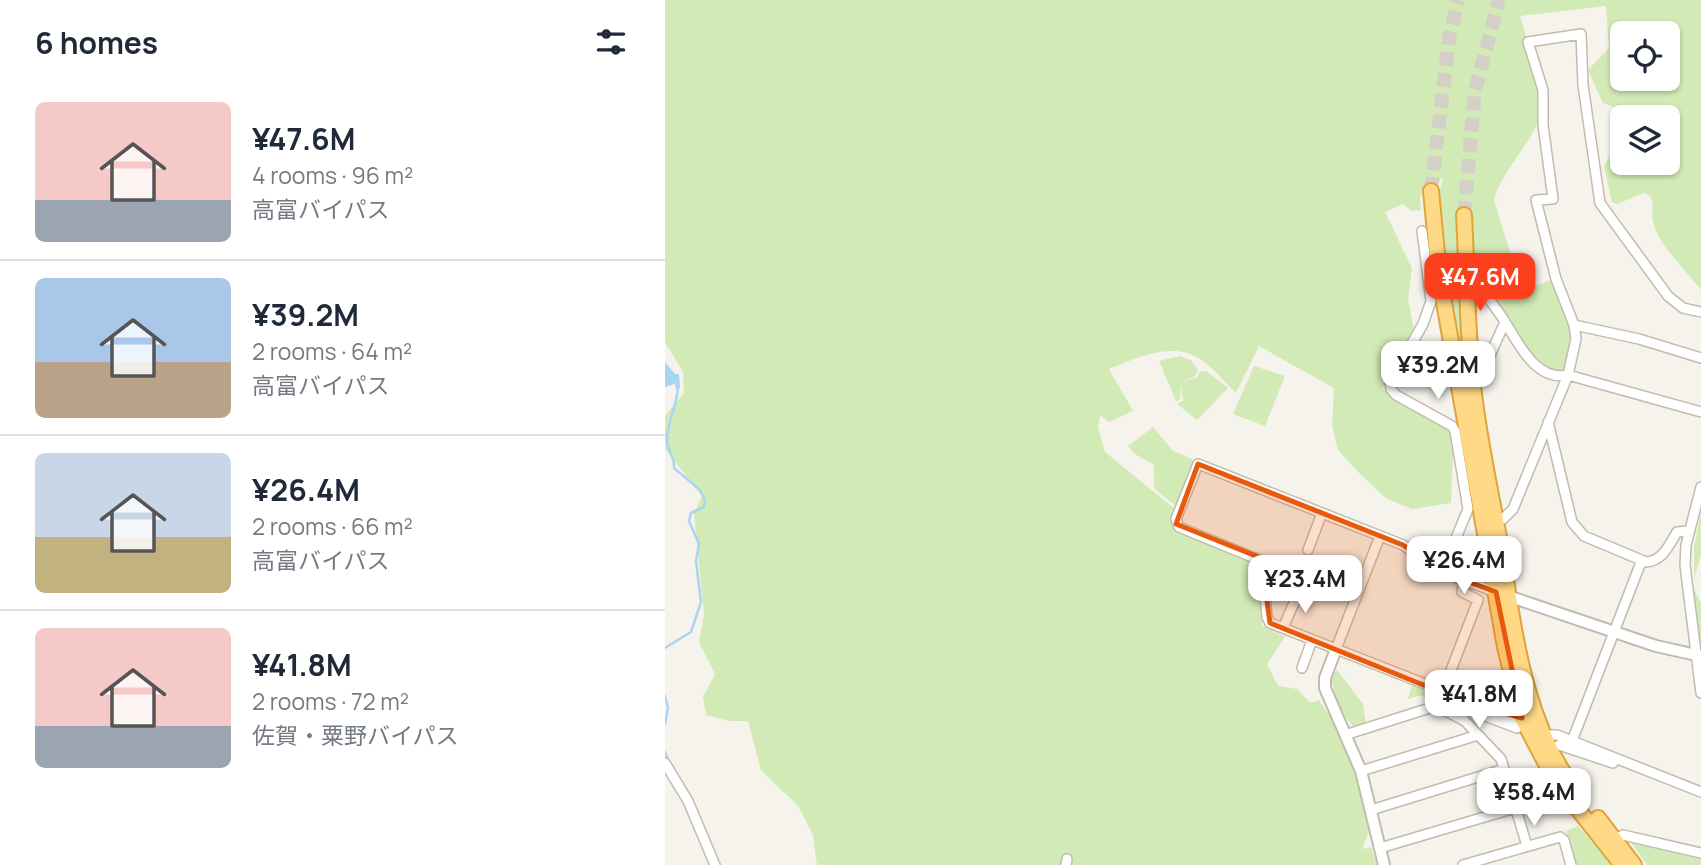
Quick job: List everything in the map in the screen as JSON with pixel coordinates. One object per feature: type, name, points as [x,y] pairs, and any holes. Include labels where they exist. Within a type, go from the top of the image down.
[{"type":"highway","points":[[1431,191],[1439,274],[1502,594],[1520,723],[1554,779],[1622,865]]},
{"type":"highway","points":[[1464,215],[1473,384],[1496,521],[1502,594],[1530,699],[1543,735],[1562,772],[1634,865]]},
{"type":"street","points":[[1496,521],[1503,519],[1513,509],[1568,374],[1576,340],[1574,325],[1556,279],[1536,200],[1553,199],[1543,125],[1543,90],[1528,42],[1581,34],[1583,85],[1600,203],[1668,296],[1683,308],[1701,312]]},
{"type":"street","points":[[1422,231],[1431,301],[1423,324],[1390,382],[1396,395],[1454,423],[1468,509],[1442,572]]},
{"type":"street","points":[[1483,289],[1531,362],[1558,377],[1568,374],[1701,412]]},
{"type":"street","points":[[1482,373],[1505,322]]},
{"type":"street","points":[[1574,325],[1639,339],[1701,358]]},
{"type":"street","points":[[1548,422],[1572,522],[1584,536],[1641,562],[1655,562],[1677,532],[1689,531]]},
{"type":"street","points":[[1520,723],[1270,623],[1267,617],[1262,561],[1179,527],[1176,519],[1198,464],[1403,545],[1442,572],[1614,633],[1699,655]]},
{"type":"street","points":[[1701,487],[1689,531],[1686,586],[1699,655],[1701,693]]},
{"type":"street","points":[[1308,550],[1322,513]]},
{"type":"street","points":[[1380,536],[1324,683],[1348,734],[1361,771],[1384,865]]},
{"type":"street","points":[[1572,741],[1641,562]]},
{"type":"street","points":[[1443,691],[1478,600],[1462,592],[1464,580]]},
{"type":"street","points":[[1283,628],[1300,589]]},
{"type":"street","points":[[1302,668],[1312,640]]},
{"type":"street","points":[[1348,734],[1436,706],[1465,721],[1501,758],[1527,846]]},
{"type":"street","points":[[1361,771],[1478,735]]},
{"type":"street","points":[[1543,735],[1556,735],[1701,792]]},
{"type":"street","points":[[1559,745],[1602,761],[1620,761]]},
{"type":"street","points":[[665,763],[688,801],[715,865]]},
{"type":"street","points":[[1371,810],[1504,769]]},
{"type":"street","points":[[1380,848],[1515,808]]},
{"type":"street","points":[[1615,839],[1623,835],[1701,852]]},
{"type":"street","points":[[1463,865],[1560,837],[1564,839],[1571,865]]},
{"type":"highlighted area","points":[[1198,464],[1403,545],[1442,572],[1496,592],[1522,718],[1458,699],[1270,623],[1261,558],[1176,524]]},
{"type":"green space","points":[[665,0],[1701,0],[1701,290],[1661,240],[1653,222],[1652,201],[1648,195],[1644,193],[1617,204],[1612,202],[1604,166],[1610,155],[1610,175],[1680,175],[1680,105],[1610,106],[1603,103],[1588,70],[1609,48],[1606,6],[1520,16],[1537,79],[1540,113],[1532,134],[1504,178],[1494,200],[1522,292],[1553,279],[1562,301],[1569,326],[1571,351],[1568,363],[1561,373],[1535,358],[1527,349],[1493,299],[1492,270],[1479,266],[1473,259],[1470,395],[1466,395],[1442,250],[1440,190],[1443,179],[1428,178],[1420,197],[1421,210],[1412,211],[1403,204],[1385,212],[1412,268],[1408,299],[1414,330],[1382,389],[1449,430],[1453,453],[1451,503],[1412,509],[1387,499],[1338,450],[1332,425],[1334,388],[1259,346],[1236,393],[1206,363],[1184,352],[1151,354],[1109,369],[1133,411],[1109,422],[1100,415],[1098,427],[1105,452],[1175,509],[1174,524],[1249,557],[1262,577],[1262,625],[1285,637],[1267,664],[1278,686],[1297,689],[1310,703],[1319,700],[1343,737],[1369,832],[1362,849],[1371,847],[1377,865],[817,865],[813,835],[799,807],[761,770],[748,721],[730,721],[706,715],[703,697],[715,674],[699,642],[704,616],[694,513],[702,496],[665,449],[665,416],[684,393],[683,372],[665,342]]},
{"type":"green space","points":[[1180,356],[1191,360],[1198,370],[1194,377],[1180,382],[1196,378],[1200,371],[1206,371],[1228,388],[1197,420],[1177,404],[1183,401],[1181,385],[1180,400],[1176,401],[1159,361]]},
{"type":"green space","points":[[1254,366],[1285,376],[1265,426],[1233,414]]},
{"type":"green space","points":[[1153,427],[1173,451],[1192,459],[1194,465],[1179,509],[1154,488],[1154,465],[1135,454],[1128,446]]},
{"type":"green space","points":[[1701,512],[1701,554],[1694,579],[1694,547]]},
{"type":"green space","points":[[1692,585],[1701,603],[1701,648],[1698,647]]},
{"type":"green space","points":[[1337,670],[1363,704],[1366,724],[1356,728],[1343,712],[1331,677]]},
{"type":"green space","points":[[1413,682],[1458,707],[1456,713],[1421,695],[1408,699]]},
{"type":"green space","points":[[1578,826],[1612,865],[1574,865],[1566,831]]},
{"type":"green space","points":[[1631,842],[1701,855],[1701,865],[1647,865]]},
{"type":"water","points":[[665,362],[675,374],[679,374],[680,388],[676,389],[675,384],[665,387]]},
{"type":"waterway","points":[[665,648],[691,632],[701,602],[696,561],[699,544],[689,521],[691,513],[704,507],[705,500],[700,490],[674,468],[667,441],[678,386]]},
{"type":"waterway","points":[[665,696],[668,708],[665,724]]},
{"type":"waterway","points":[[665,752],[669,762]]},
{"type":"tunnel","points":[[1431,191],[1449,39],[1458,0]]},
{"type":"tunnel","points":[[1464,215],[1475,91],[1499,0]]}]
